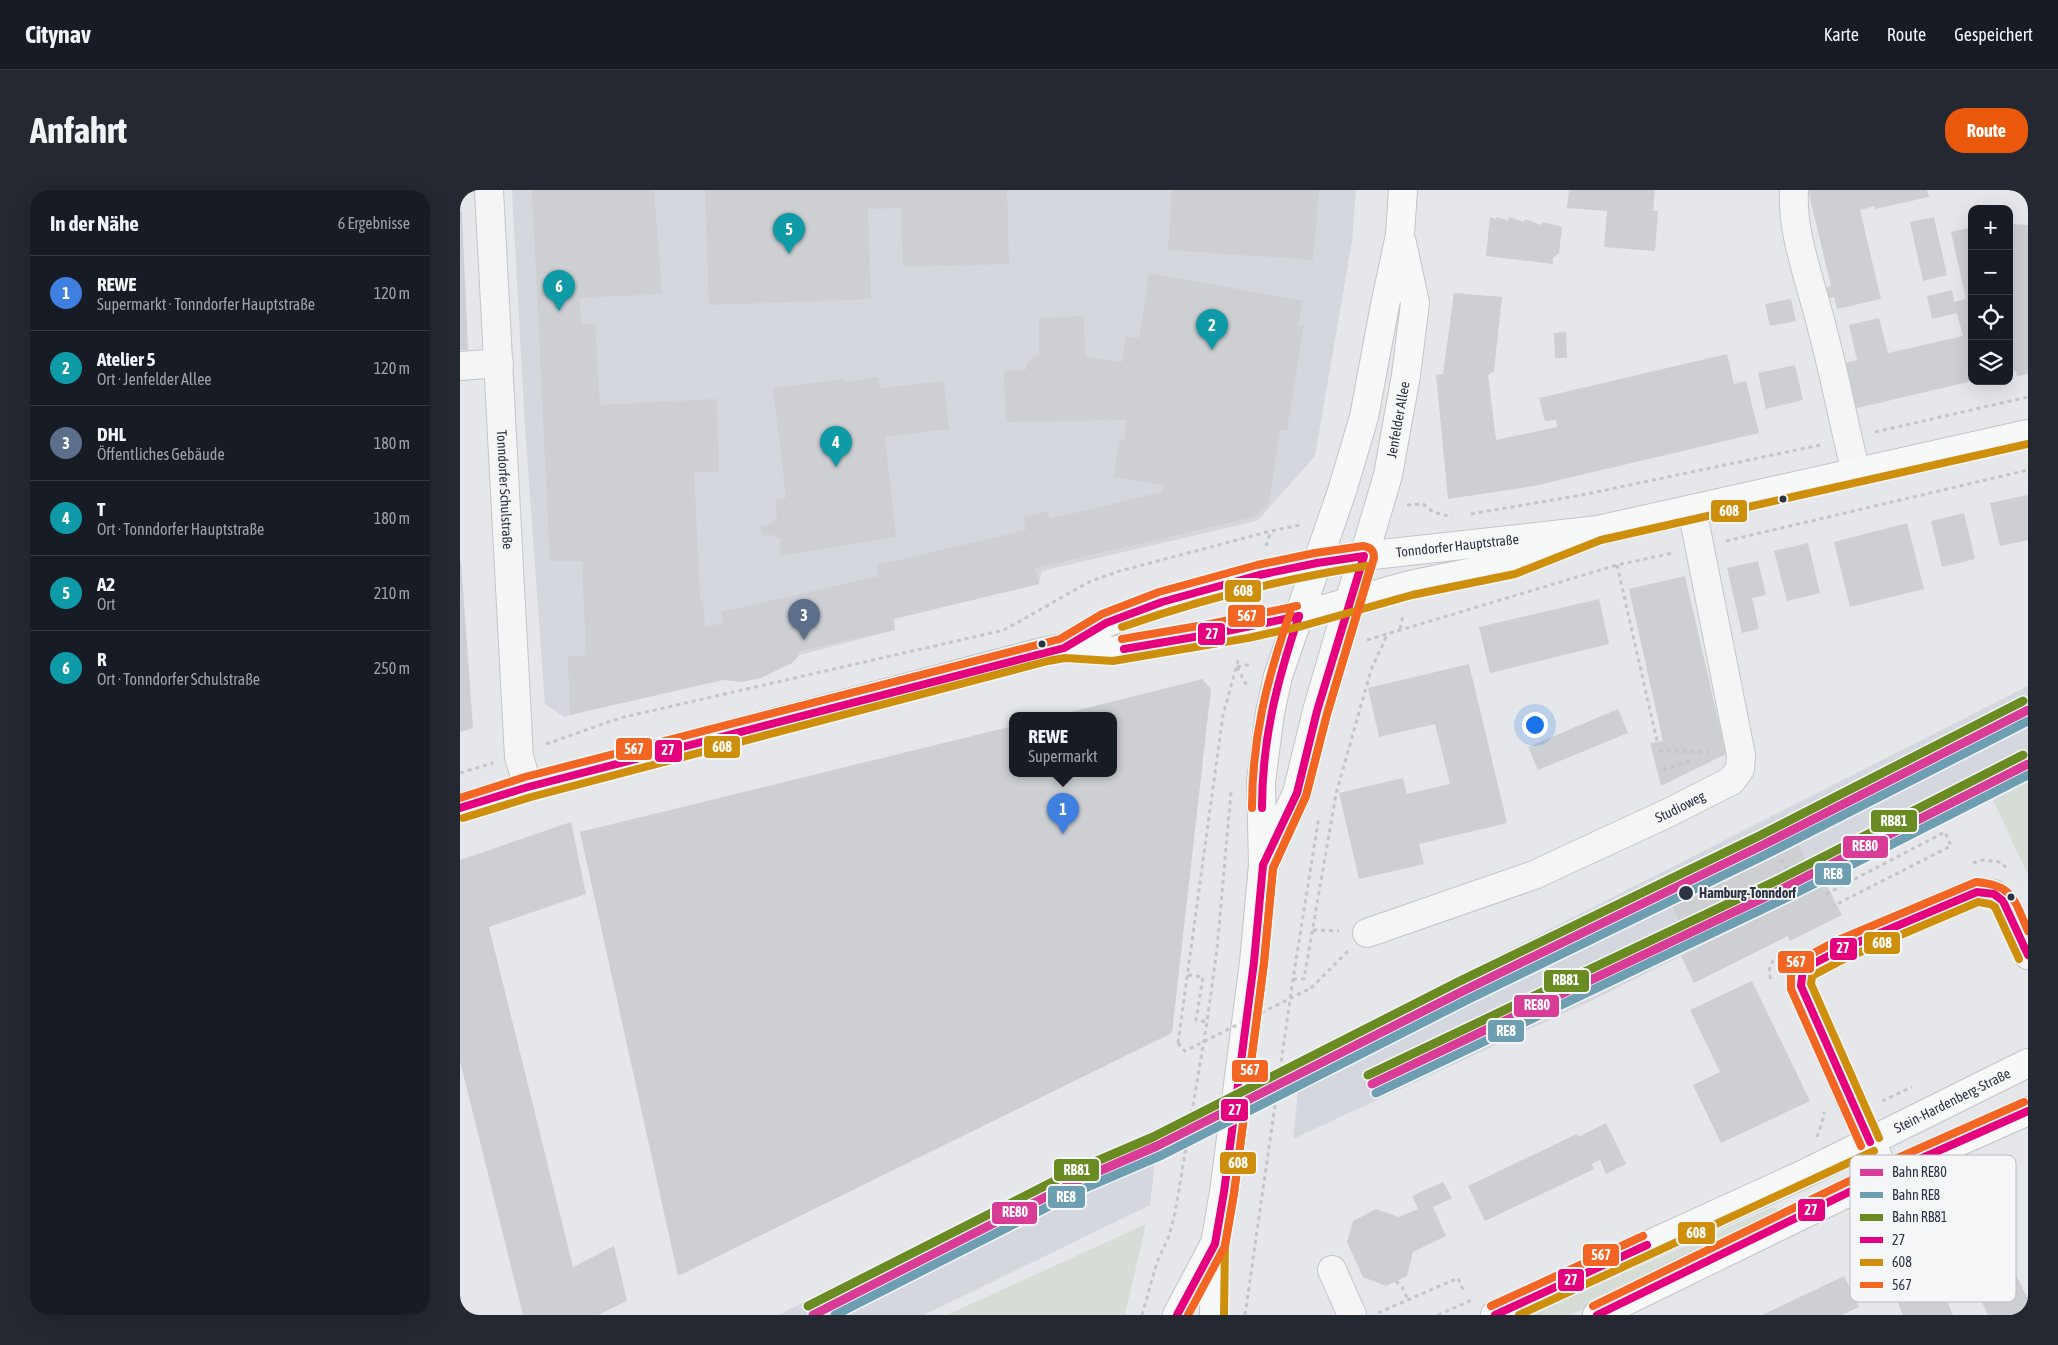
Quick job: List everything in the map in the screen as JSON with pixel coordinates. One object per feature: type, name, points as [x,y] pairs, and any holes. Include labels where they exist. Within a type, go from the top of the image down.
[{"type":"main road","name":"Jenfelder Allee","points":[[1263,865],[1261,782],[1264,747],[1278,676],[1342,491],[1364,417],[1384,305],[1400,235],[1403,190]]},
{"type":"main road","name":"Jenfelder Allee","points":[[1263,865],[1297,793],[1317,711],[1388,474],[1401,404],[1415,304],[1400,235]]},
{"type":"main road","name":"Tonndorfer Hauptstraße","points":[[460,808],[528,787],[1064,648],[1106,623],[1162,602],[1259,575],[1364,556],[1598,530],[2028,434]]},
{"type":"main road","name":"Tonndorfer Hauptstraße","points":[[1064,648],[1111,651],[1212,634],[1299,616],[1410,585],[1512,564],[1598,530]]},
{"type":"main road","points":[[1214,1315],[1215,1244],[1224,1192],[1254,962],[1263,865]]},
{"type":"main road","name":"Stein-Hardenberg-Straße","points":[[1495,1315],[1804,1174],[2028,1063]]},
{"type":"main road","points":[[1929,1155],[2028,1111]]},
{"type":"main road","points":[[1597,1315],[1850,1192]]},
{"type":"main road","points":[[1177,1315],[1215,1244]]},
{"type":"street","name":"Tonndorfer Schulstraße","points":[[489,190],[519,753],[528,787]]},
{"type":"street","points":[[1794,190],[1793,204],[1800,242],[1823,330],[1856,473]]},
{"type":"street","points":[[460,366],[499,363]]},
{"type":"street","name":"Studioweg","points":[[1367,933],[1534,875],[1670,812],[1734,778],[1741,765],[1741,755],[1692,509]]},
{"type":"street","points":[[1876,1155],[1841,1080],[1801,986],[1803,969],[1840,950],[1977,892],[1994,894],[2004,901],[2028,955]]},
{"type":"street","points":[[1332,1270],[1352,1315]]},
{"type":"path","points":[[1470,514],[1592,493],[1758,459],[2028,398]]},
{"type":"path","points":[[1433,512],[1452,517],[1461,516]]},
{"type":"path","points":[[460,773],[620,718],[1004,630],[1089,582],[1116,572],[1271,531]]},
{"type":"path","points":[[1617,565],[1657,742]]},
{"type":"path","points":[[1293,979],[1304,979],[1336,794],[1370,670],[1388,633]]},
{"type":"path","points":[[1250,692],[1236,667],[1223,715],[1178,1043],[1185,1051],[1311,988],[1367,933]]},
{"type":"path","points":[[1659,751],[1709,752]]},
{"type":"path","points":[[1663,770],[1693,760]]},
{"type":"path","points":[[1142,1315],[1157,1262],[1173,1223],[1207,1022],[1217,949],[1232,789]]},
{"type":"path","points":[[1826,894],[1945,832],[1952,846],[1834,906]]},
{"type":"path","points":[[1774,845],[1781,864],[1790,876]]},
{"type":"path","points":[[1714,875],[1730,907]]},
{"type":"path","points":[[1245,1315],[1294,970]]},
{"type":"path","points":[[1188,975],[1203,977],[1196,1020],[1207,1022]]},
{"type":"path","points":[[1845,1228],[1850,1226]]},
{"type":"path","points":[[1372,1315],[1458,1278],[1464,1292]]},
{"type":"path","points":[[1396,1281],[1402,1287],[1408,1300]]},
{"type":"shaded area","points":[[512,190],[1356,190],[1352,241],[1315,456],[1257,521],[1042,571],[1039,584],[894,619],[895,630],[564,717],[545,704],[525,428]]},
{"type":"shaded area","points":[[2028,686],[2028,782],[1597,998],[1293,1139],[1302,1055]]},
{"type":"shaded area","points":[[2028,782],[2028,875],[1993,800]]},
{"type":"shaded area","points":[[1159,1127],[1150,1205],[924,1315],[778,1315]]},
{"type":"shaded area","points":[[1773,1207],[1781,1213],[1570,1315],[1531,1315]]},
{"type":"shaded area","points":[[1146,1224],[1125,1315],[947,1315]]},
{"type":"building","points":[[532,190],[654,190],[662,294],[580,298],[581,325],[595,324],[600,405],[717,399],[719,472],[694,472],[700,600],[703,601],[705,627],[723,623],[721,612],[879,576],[877,565],[1026,530],[1023,517],[1048,511],[1049,519],[1162,492],[1164,485],[1114,477],[1119,441],[1124,440],[1127,420],[1006,422],[1004,371],[1026,370],[1027,363],[1033,357],[1039,355],[1039,318],[1084,316],[1085,357],[1122,362],[1126,336],[1139,338],[1149,273],[1303,301],[1298,325],[1304,325],[1287,430],[1280,430],[1269,502],[1254,517],[1035,568],[1039,584],[893,619],[895,630],[799,651],[798,657],[792,663],[761,678],[742,682],[723,680],[570,715],[568,657],[586,655],[582,561],[550,561]]},
{"type":"building","points":[[705,190],[1007,190],[1009,264],[903,267],[901,208],[868,209],[871,299],[709,305]]},
{"type":"building","points":[[1172,190],[1319,190],[1313,260],[1168,250]]},
{"type":"building","points":[[1569,190],[1655,190],[1653,211],[1658,211],[1655,251],[1604,247],[1607,211],[1567,208]]},
{"type":"building","points":[[1808,190],[1927,190],[1929,197],[1875,209],[1875,206],[1860,210],[1881,299],[1837,309],[1834,297],[1827,299],[1824,288],[1831,286]]},
{"type":"building","points":[[460,211],[462,211],[468,350],[460,350]]},
{"type":"building","points":[[1490,217],[1496,219],[1497,217],[1508,221],[1509,217],[1524,222],[1525,219],[1541,225],[1543,222],[1562,227],[1559,253],[1553,258],[1553,264],[1486,256]]},
{"type":"building","points":[[1934,217],[1947,275],[1923,281],[1910,222]]},
{"type":"building","points":[[2013,224],[2028,225],[2028,374],[2017,376],[2016,371],[2013,371]]},
{"type":"building","points":[[1968,228],[1968,382],[1849,410],[1839,365],[1857,360],[1849,325],[1879,318],[1888,353],[1963,336],[1957,313],[1932,319],[1927,296],[1952,290],[1954,302],[1966,299],[1951,232]]},
{"type":"building","points":[[1454,293],[1502,297],[1494,371],[1488,375],[1496,440],[1557,427],[1556,420],[1545,421],[1539,398],[1727,354],[1734,384],[1746,381],[1759,433],[1534,486],[1448,499],[1436,375],[1443,374]]},
{"type":"building","points":[[1791,299],[1796,321],[1770,326],[1765,304]]},
{"type":"building","points":[[1566,332],[1567,358],[1555,358],[1554,333]]},
{"type":"building","points":[[1795,365],[1803,400],[1766,409],[1758,373]]},
{"type":"building","points":[[878,377],[880,388],[944,381],[949,429],[885,437],[896,537],[781,556],[780,539],[773,535],[763,536],[760,526],[771,524],[777,517],[775,500],[786,498],[773,388],[844,379],[846,382]]},
{"type":"building","points":[[2028,495],[2028,540],[2000,546],[1990,503]]},
{"type":"building","points":[[1964,513],[1975,559],[1942,567],[1931,521]]},
{"type":"building","points":[[1907,523],[1924,589],[1850,607],[1834,542]]},
{"type":"building","points":[[1808,543],[1820,593],[1787,601],[1774,551]]},
{"type":"building","points":[[460,561],[473,728],[460,732]]},
{"type":"building","points":[[1758,561],[1766,595],[1752,598],[1759,629],[1742,633],[1727,568]]},
{"type":"building","points":[[1685,576],[1726,754],[1661,786],[1650,743],[1663,741],[1629,589]]},
{"type":"building","points":[[1599,599],[1609,644],[1490,673],[1479,627]]},
{"type":"building","points":[[1469,664],[1507,823],[1419,844],[1424,864],[1359,879],[1339,793],[1403,778],[1407,794],[1450,784],[1435,724],[1379,737],[1368,688]]},
{"type":"building","points":[[1202,679],[1211,689],[1172,1033],[678,1276],[580,832],[1009,727],[1009,777],[1117,777],[1117,712],[1071,712]]},
{"type":"building","points":[[1618,709],[1628,733],[1538,770],[1528,747]]},
{"type":"building","points":[[571,822],[586,894],[489,927],[573,1267],[614,1246],[627,1301],[598,1315],[523,1315],[460,1061],[460,860]]},
{"type":"building","points":[[1793,834],[1809,866],[1683,928],[1667,896]]},
{"type":"building","points":[[1826,884],[1842,915],[1790,941],[1788,936],[1694,983],[1681,956]]},
{"type":"building","points":[[1752,981],[1810,1101],[1721,1143],[1693,1085],[1720,1072],[1690,1010]]},
{"type":"building","points":[[1606,1123],[1626,1164],[1606,1174],[1600,1160],[1592,1164],[1594,1169],[1485,1221],[1468,1186],[1577,1134],[1578,1137]]},
{"type":"building","points":[[1443,1182],[1452,1198],[1433,1207],[1446,1236],[1413,1252],[1407,1276],[1386,1286],[1363,1277],[1347,1242],[1353,1221],[1376,1209],[1399,1217],[1418,1209],[1412,1196]]},
{"type":"building","points":[[2016,1275],[2028,1299],[2028,1315],[1988,1315],[1982,1302],[2016,1302]]},
{"type":"building","points":[[1844,1276],[1850,1288],[1850,1302],[1857,1302],[1859,1307],[1842,1315],[1762,1315]]},
{"type":"building","points":[[1898,1302],[1947,1302],[1953,1315],[1903,1315]]},
{"type":"rail line","name":"RB81","points":[[808,1306],[1076,1170],[1153,1137],[1458,982],[1759,836],[2023,701]]},
{"type":"rail line","name":"RE80","points":[[813,1315],[1081,1179],[1157,1146],[1463,991],[1763,845],[2028,710]]},
{"type":"rail line","name":"RE8","points":[[835,1315],[1085,1188],[1162,1155],[1467,1000],[1767,854],[2028,721]]},
{"type":"rail line","name":"RB81","points":[[1368,1075],[1780,879],[2023,755]]},
{"type":"rail line","name":"RE80","points":[[1372,1084],[1784,888],[2028,764]]},
{"type":"rail line","name":"RE8","points":[[1376,1093],[1788,897],[2028,775]]},
{"type":"transit line","name":"608","points":[[463,818],[531,797],[1048,661],[1065,658],[1113,661],[1248,638],[1302,626],[1412,595],[1515,574],[1601,540],[2028,444]]},
{"type":"transit line","name":"567","points":[[460,798],[525,777],[1060,639],[1102,614],[1159,592],[1257,565],[1315,553],[1363,546],[1370,548],[1373,551],[1374,558],[1327,714],[1306,796],[1273,868],[1264,963],[1234,1193],[1225,1246],[1188,1315]]},
{"type":"transit line","name":"27","points":[[460,808],[528,787],[1064,648],[1106,623],[1162,602],[1259,575],[1364,556],[1317,711],[1297,793],[1263,865],[1254,962],[1224,1192],[1215,1244],[1177,1315]]},
{"type":"transit line","name":"608","points":[[1122,627],[1182,607],[1243,591],[1304,577],[1366,566]]},
{"type":"transit line","name":"608","points":[[1224,1315],[1225,1245],[1234,1193],[1264,963],[1273,868],[1306,796],[1327,714],[1369,571]]},
{"type":"transit line","name":"567","points":[[1122,639],[1210,624],[1297,606]]},
{"type":"transit line","name":"567","points":[[1252,808],[1255,757],[1262,709],[1274,661],[1290,613]]},
{"type":"transit line","name":"27","points":[[1124,649],[1212,634],[1299,616]]},
{"type":"transit line","name":"27","points":[[1262,808],[1265,758],[1272,710],[1299,616]]},
{"type":"transit line","name":"567","points":[[1861,1146],[1791,989],[1791,976],[1795,963],[1836,941],[1976,882],[1998,887],[2011,896],[2028,931]]},
{"type":"transit line","name":"27","points":[[1870,1142],[1801,986],[1803,969],[1840,950],[1977,892],[1994,894],[2003,901],[2028,955]]},
{"type":"transit line","name":"608","points":[[1879,1138],[1811,984],[1812,976],[1844,959],[1978,902],[1995,907],[2019,959]]},
{"type":"transit line","name":"567","points":[[1905,1155],[2024,1102]]},
{"type":"transit line","name":"27","points":[[1929,1155],[2028,1111]]},
{"type":"transit line","name":"608","points":[[1865,1155],[1874,1151]]},
{"type":"transit line","name":"608","points":[[1519,1315],[1850,1162]]},
{"type":"transit line","name":"567","points":[[1593,1306],[1850,1181]]},
{"type":"transit line","name":"27","points":[[1597,1315],[1850,1192]]},
{"type":"transit line","name":"567","points":[[1491,1306],[1643,1236]]},
{"type":"transit line","name":"27","points":[[1495,1315],[1647,1245]]},
{"type":"place","name":"A2","points":[[789,254]]},
{"type":"place","name":"R","points":[[559,311]]},
{"type":"place","name":"Atelier 5","points":[[1212,350]]},
{"type":"place","name":"T","points":[[836,467]]},
{"type":"place","name":"DHL","points":[[804,640]]},
{"type":"place","name":"REWE","points":[[1063,834]]},
{"type":"place","name":"Hamburg-Tonndorf","points":[[1686,893]]}]
